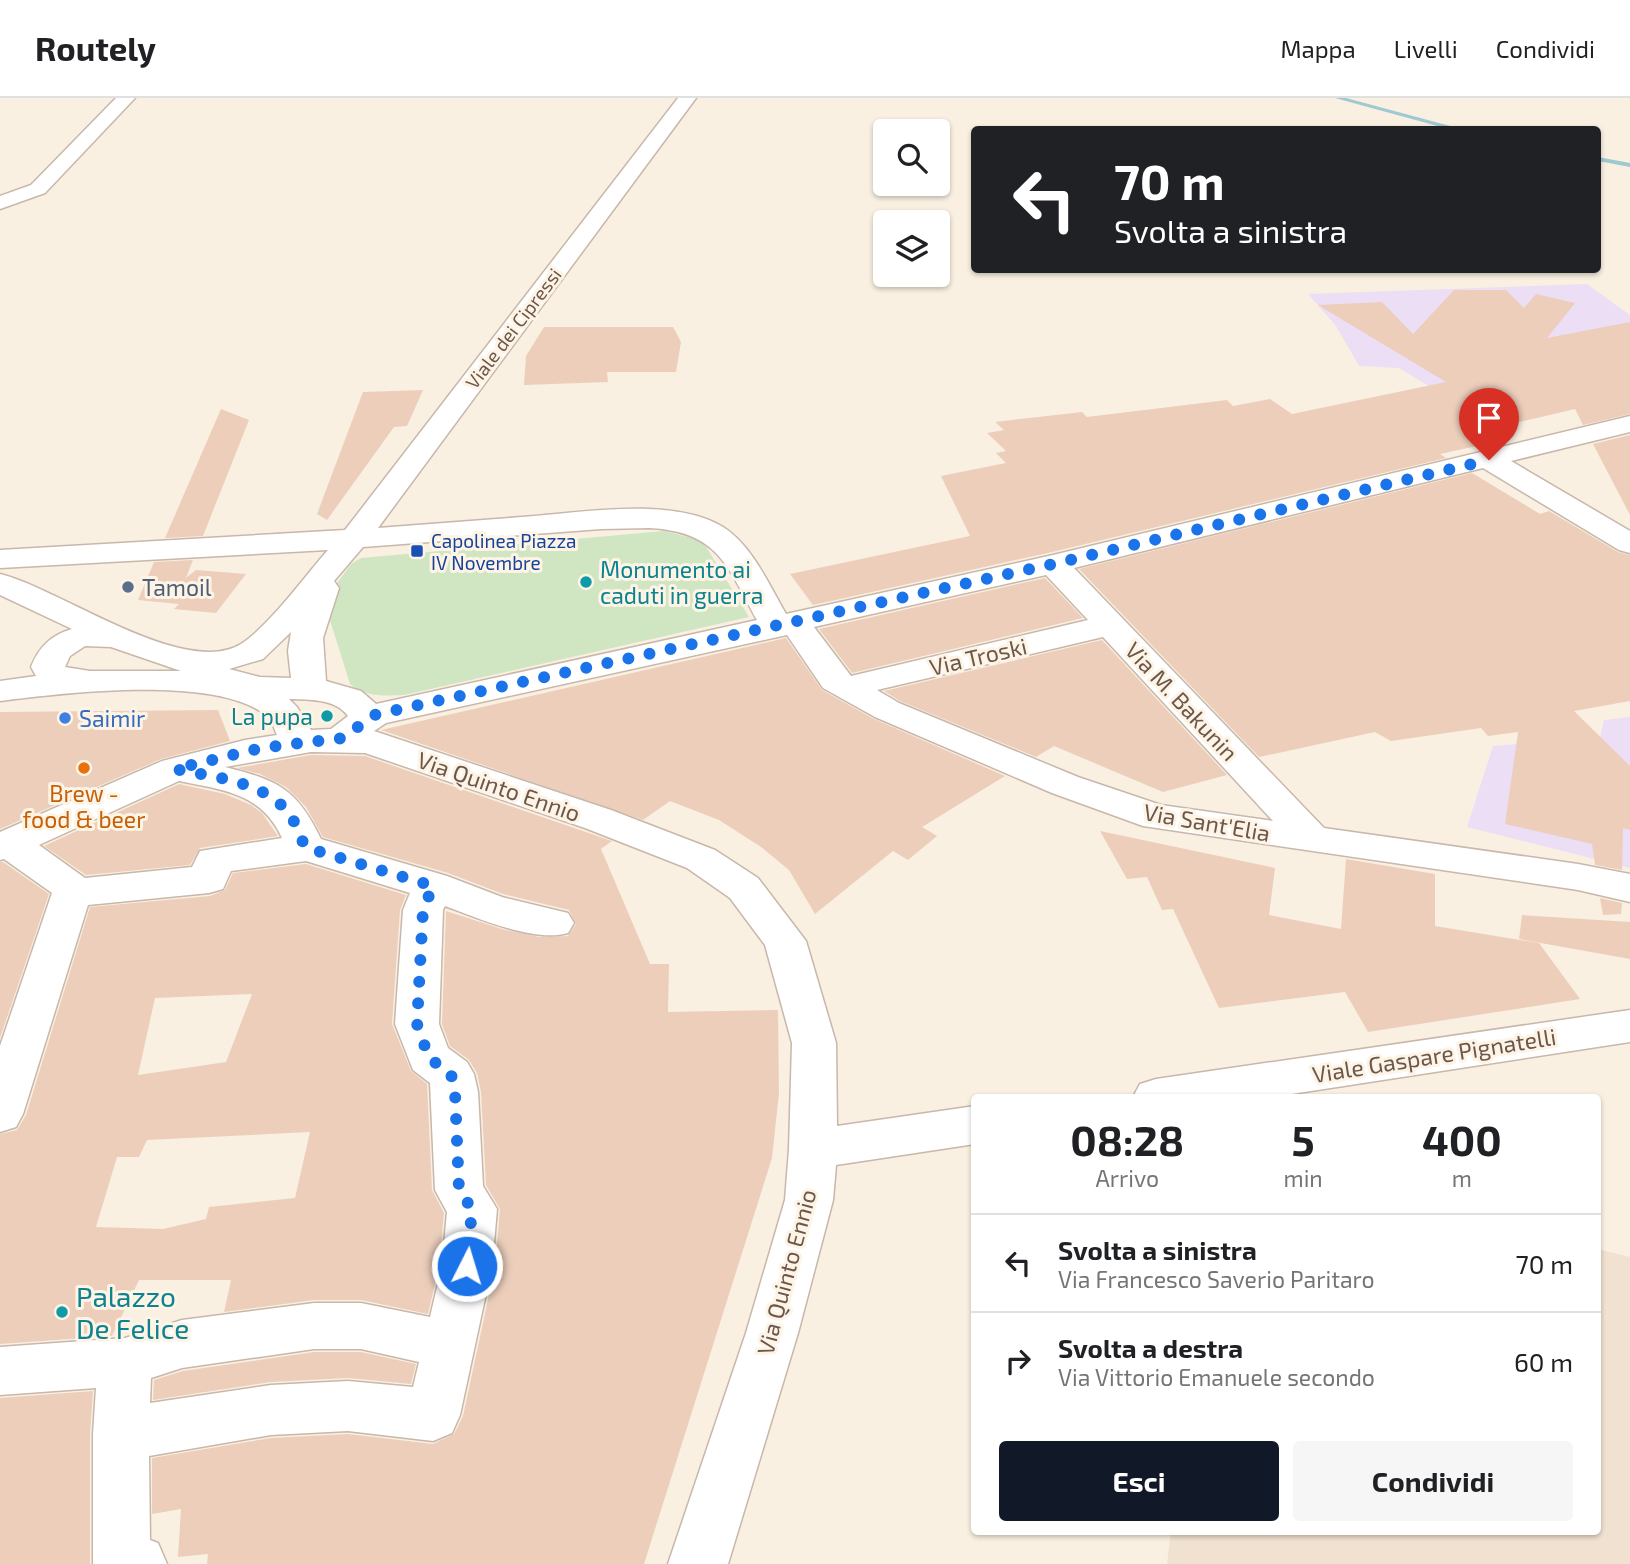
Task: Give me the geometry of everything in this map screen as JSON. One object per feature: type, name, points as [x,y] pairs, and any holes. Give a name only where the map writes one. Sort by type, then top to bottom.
[{"type":"street","points":[[0,203],[37,189],[126,98]]},
{"type":"street","name":"Viale dei Cipressi","points":[[346,548],[687,98]]},
{"type":"street","name":"Via Quinto Ennio","points":[[366,733],[374,715],[1053,564],[1630,424]]},
{"type":"street","points":[[1489,460],[1630,544]]},
{"type":"street","name":"Via Sant'Elia","points":[[0,559],[346,548],[601,520],[677,522],[701,528],[725,544],[786,625],[835,681],[887,710],[1065,785],[1156,817],[1578,877],[1630,888]]},
{"type":"street","points":[[176,658],[213,663],[251,652],[271,635],[346,548]]},
{"type":"street","points":[[311,691],[306,674],[304,642],[316,602],[346,548]]},
{"type":"street","name":"Via M. Bakunin","points":[[1053,564],[1311,838]]},
{"type":"street","points":[[14,589],[63,630],[77,637],[93,634],[115,637],[237,683],[311,691],[352,699],[363,709],[366,716],[366,733]]},
{"type":"street","name":"Via Troski","points":[[847,687],[1110,625]]},
{"type":"street","points":[[0,669],[40,656],[63,630]]},
{"type":"street","points":[[63,630],[48,667],[52,675],[66,679],[188,681],[255,696],[283,711],[291,732],[297,737],[319,741]]},
{"type":"street","points":[[0,691],[99,680]]},
{"type":"street","name":"Via Quinto Ennio","points":[[5,845],[175,769],[245,751],[366,733],[701,859],[744,888],[785,941],[814,1043],[813,1149],[805,1213],[772,1333],[698,1564]]},
{"type":"street","points":[[175,769],[265,792],[292,816],[298,835],[307,848]]},
{"type":"street","points":[[0,1114],[72,893],[69,884],[5,845]]},
{"type":"street","points":[[72,893],[209,878],[214,860],[307,848],[433,886],[493,909],[552,923]]},
{"type":"street","points":[[121,1434],[271,1410],[348,1406],[433,1415],[467,1266],[472,1209],[459,1190],[455,1092],[451,1074],[429,1058],[417,1024],[423,910],[433,886]]},
{"type":"street","name":"Viale Gaspare Pignatelli","points":[[1176,1094],[1630,1026]]},
{"type":"street","points":[[813,1149],[971,1126]]},
{"type":"street","points":[[0,1371],[125,1362],[182,1344],[314,1326],[361,1326],[450,1345]]},
{"type":"street","points":[[125,1362],[121,1434],[121,1561],[137,1564]]},
{"type":"shaded area","points":[[1587,284],[1630,315],[1630,392],[1496,427],[1399,368],[1359,366],[1336,326],[1308,294]]},
{"type":"shaded area","points":[[1630,717],[1630,868],[1467,827],[1493,746],[1600,738],[1604,720]]},
{"type":"shaded area","points":[[1601,1250],[1630,1257],[1630,1564],[1167,1564],[1171,1535],[1601,1535]]},
{"type":"green space","points":[[664,531],[696,539],[705,545],[749,617],[404,695],[368,693],[350,684],[324,601],[351,564],[361,558]]},
{"type":"building","points":[[1454,290],[1506,290],[1524,308],[1536,294],[1575,303],[1547,338],[1630,322],[1630,414],[1583,425],[1575,409],[1469,434],[1486,444],[1440,454],[1446,458],[1052,552],[813,605],[790,574],[970,536],[941,476],[1006,463],[996,453],[1006,451],[987,433],[1004,430],[995,422],[1082,412],[1087,417],[1227,400],[1233,406],[1270,399],[1292,414],[1446,382],[1318,305],[1382,302],[1413,334]]},
{"type":"building","points":[[544,327],[673,327],[681,342],[676,372],[607,372],[608,382],[524,385],[526,356]]},
{"type":"building","points":[[423,390],[407,426],[394,427],[327,520],[317,514],[363,392]]},
{"type":"building","points":[[221,409],[249,420],[203,536],[165,538]]},
{"type":"building","points":[[1630,435],[1630,515],[1593,444]]},
{"type":"building","points":[[1472,473],[1540,514],[1549,511],[1618,552],[1630,555],[1630,701],[1574,711],[1630,766],[1630,830],[1623,828],[1622,870],[1595,865],[1592,844],[1505,824],[1518,732],[1488,736],[1481,728],[1391,741],[1375,732],[1259,757],[1079,569]]},
{"type":"building","points":[[193,560],[186,578],[196,570],[246,574],[216,613],[174,609],[179,604],[138,600],[154,562]]},
{"type":"building","points":[[1045,578],[1083,618],[852,673],[819,629]]},
{"type":"building","points":[[786,638],[822,690],[874,719],[1005,776],[922,827],[937,836],[908,860],[893,851],[815,914],[789,870],[761,847],[719,820],[670,801],[643,820],[381,730]]},
{"type":"building","points":[[1102,640],[1227,775],[1163,792],[1054,746],[1036,757],[900,701],[884,691]]},
{"type":"building","points":[[218,710],[230,741],[161,759],[0,829],[0,712]]},
{"type":"building","points":[[311,755],[365,756],[612,841],[601,849],[650,964],[669,964],[668,1012],[778,1010],[779,1093],[772,1158],[644,1564],[207,1564],[208,1554],[178,1557],[181,1509],[152,1514],[152,1458],[271,1438],[348,1434],[433,1444],[454,1434],[463,1416],[495,1267],[500,1209],[486,1185],[481,1092],[477,1073],[469,1060],[450,1046],[442,1024],[446,911],[505,930],[539,937],[568,936],[576,924],[569,910],[503,894],[448,873],[323,837],[306,807],[286,787],[260,774],[237,768]]},
{"type":"building","points":[[179,784],[225,794],[251,805],[262,813],[278,836],[200,848],[190,865],[86,875],[44,846]]},
{"type":"building","points":[[1100,831],[1275,868],[1269,915],[1341,929],[1346,859],[1435,874],[1435,926],[1539,943],[1580,999],[1368,1032],[1345,992],[1219,1008],[1173,909],[1162,910],[1147,877],[1127,879]]},
{"type":"building","points":[[0,862],[49,894],[0,1038]]},
{"type":"building","points":[[306,864],[406,895],[400,910],[392,1024],[411,1071],[427,1084],[432,1190],[444,1213],[439,1266],[428,1314],[361,1300],[314,1300],[224,1312],[231,1280],[139,1280],[112,1336],[0,1344],[0,1134],[17,1130],[26,1115],[90,907],[210,896],[225,890],[233,873]],"holes":[[[252,994],[226,1062],[138,1075],[155,998]],[[310,1132],[295,1198],[209,1207],[206,1219],[163,1229],[96,1227],[117,1157],[139,1157],[147,1140]]]},
{"type":"building","points":[[1600,898],[1622,903],[1621,914],[1603,915]]},
{"type":"building","points":[[1522,915],[1630,922],[1630,959],[1519,939]]},
{"type":"building","points":[[314,1352],[361,1352],[416,1364],[411,1384],[348,1378],[271,1382],[153,1400],[154,1380],[183,1371]]},
{"type":"building","points":[[93,1391],[90,1434],[90,1564],[0,1564],[0,1398]]},
{"type":"waterway","points":[[1338,98],[1446,126]]},
{"type":"waterway","points":[[1601,160],[1630,165]]},
{"type":"place","name":"Capolinea Piazza IV Novembre","points":[[417,551]]},
{"type":"place","name":"Monumento ai caduti in guerra","points":[[586,582]]},
{"type":"place","name":"Tamoil","points":[[128,587]]},
{"type":"place","name":"La pupa","points":[[327,716]]},
{"type":"place","name":"Saimir","points":[[65,718]]},
{"type":"place","name":"Brew - food & beer","points":[[84,768]]},
{"type":"place","name":"Palazzo De Felice","points":[[62,1312]]},
{"type":"route","points":[[467,1266],[472,1209],[459,1190],[455,1092],[451,1074],[429,1058],[417,1024],[423,910],[433,886],[307,848],[298,835],[292,816],[265,792],[175,769],[261,748],[343,738],[374,715],[778,627],[1489,460]]}]
